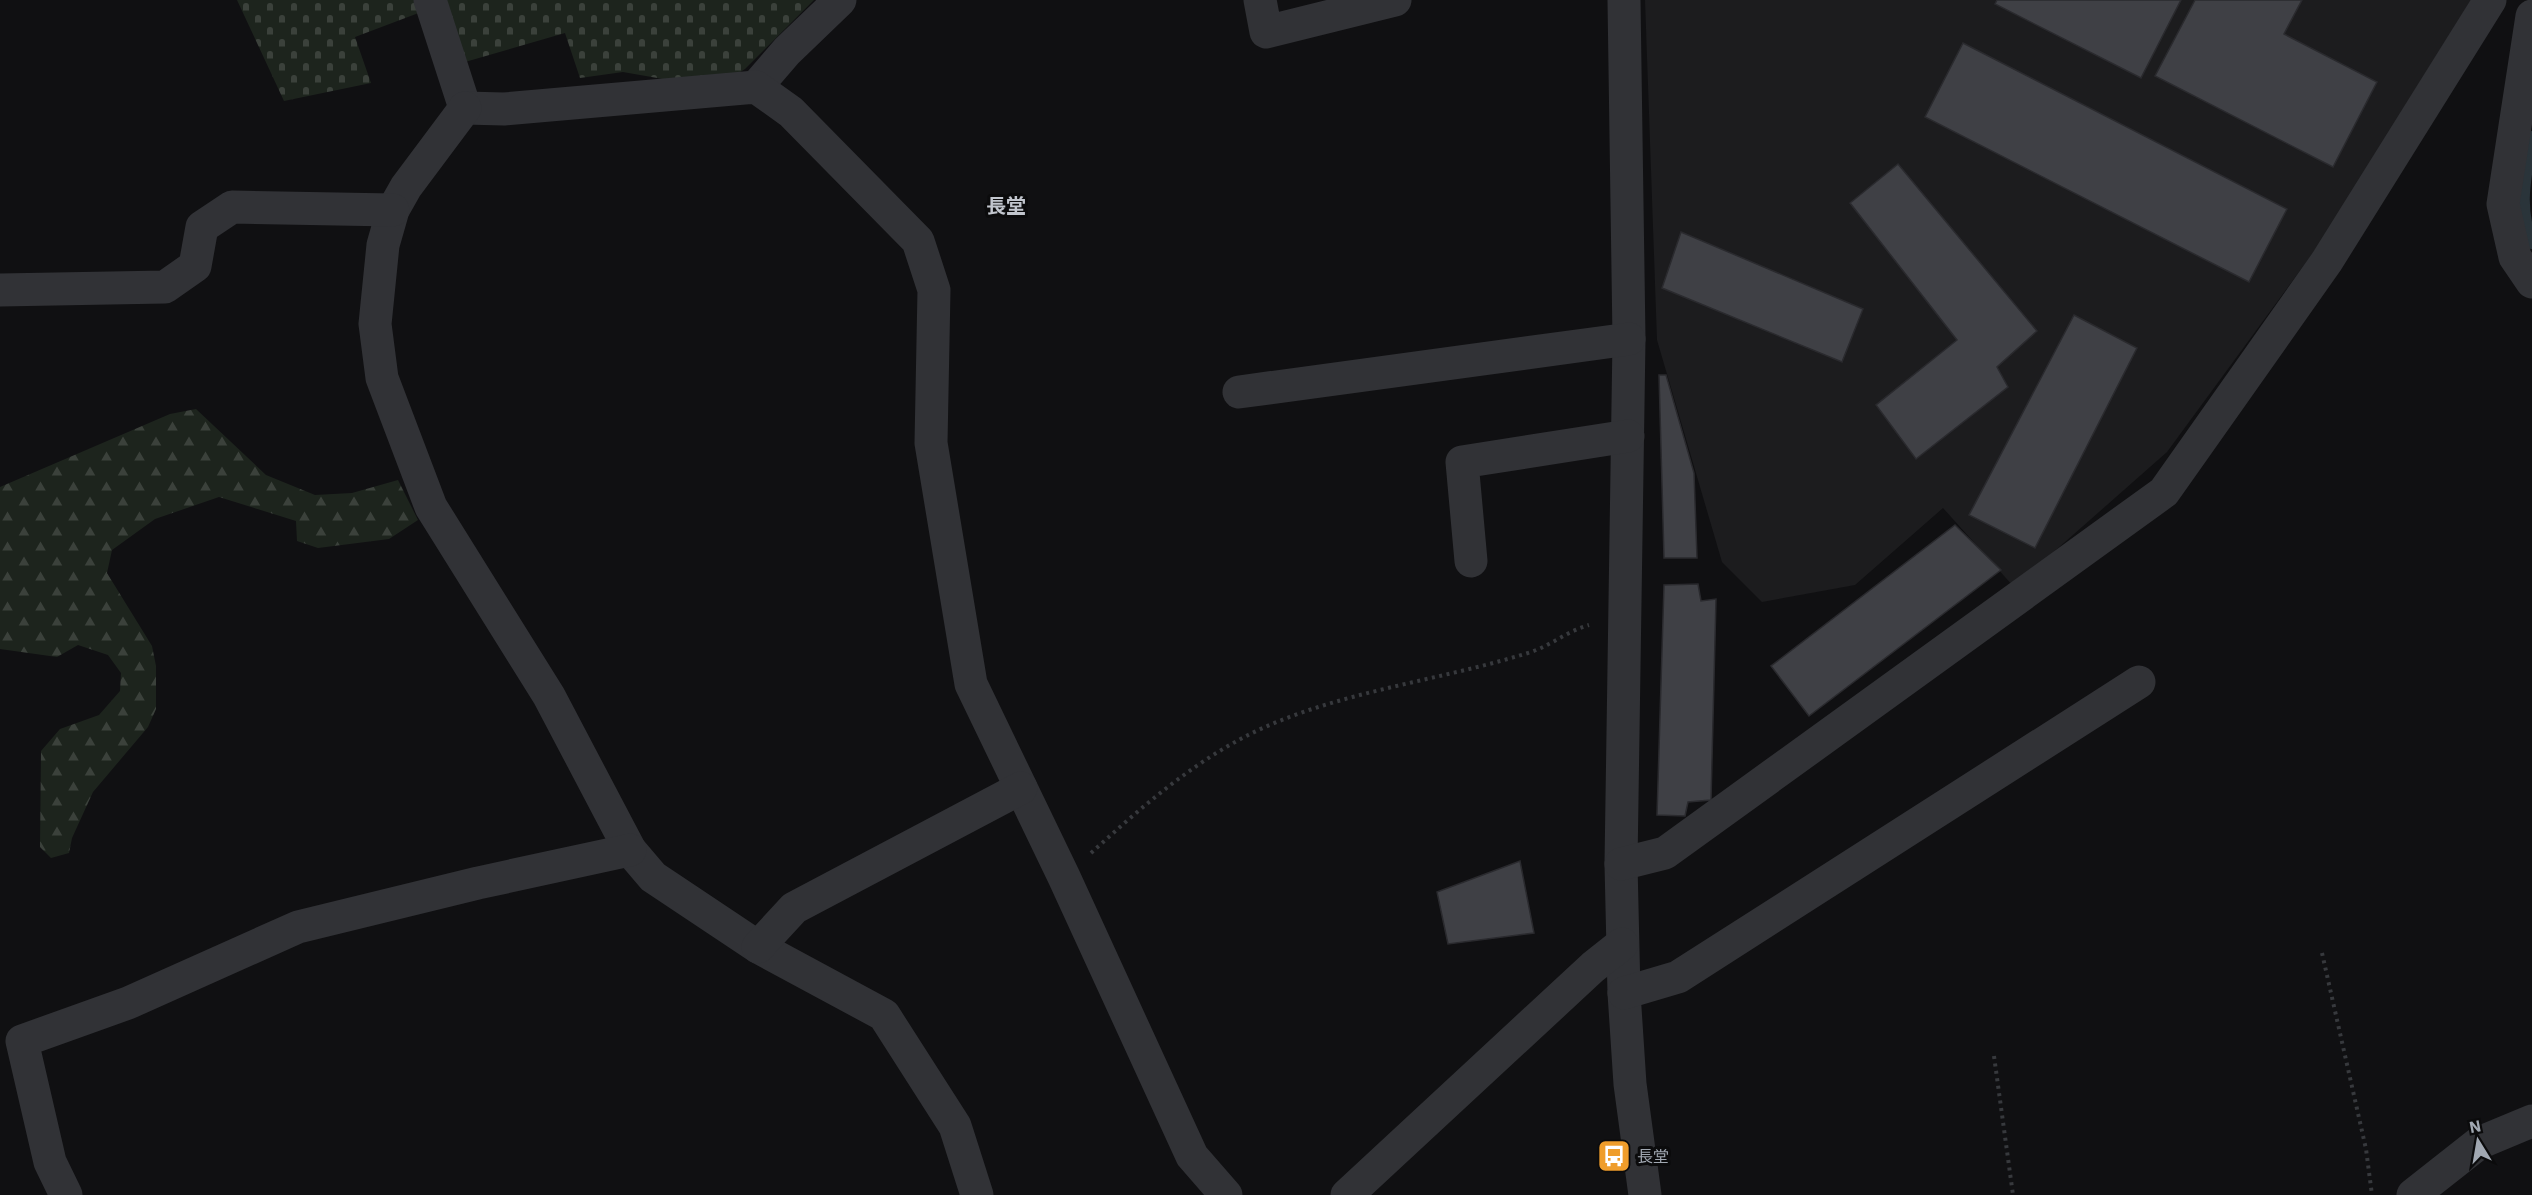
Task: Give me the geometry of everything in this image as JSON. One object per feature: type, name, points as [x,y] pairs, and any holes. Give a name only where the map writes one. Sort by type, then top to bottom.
[{"type":"street","points":[[430,0],[465,108]]},
{"type":"street","points":[[756,87],[787,51],[840,0]]},
{"type":"street","points":[[1260,0],[1266,32],[1395,0]]},
{"type":"street","points":[[1624,0],[1629,339],[1621,864],[1622,944],[1630,1084],[1645,1195]]},
{"type":"street","points":[[1621,864],[1665,853],[2163,492],[2327,261],[2490,0]]},
{"type":"street","points":[[2532,16],[2503,204],[2515,257],[2532,282]]},
{"type":"street","points":[[465,108],[504,109],[756,87],[791,112],[918,241],[934,290],[931,443],[971,684],[1064,877],[1192,1156],[1226,1195]]},
{"type":"street","points":[[465,108],[406,188],[393,210],[383,245],[375,324],[382,378],[431,507],[549,696],[630,850],[653,877],[758,947],[884,1015],[955,1126],[977,1195]]},
{"type":"street","points":[[0,290],[165,287],[195,266],[202,227],[231,207],[393,210]]},
{"type":"street","points":[[1239,392],[1629,339]]},
{"type":"street","points":[[1471,561],[1462,462],[1628,436]]},
{"type":"street","points":[[1624,993],[1678,977],[2139,682]]},
{"type":"street","points":[[758,947],[794,908],[1021,788]]},
{"type":"street","points":[[66,1195],[50,1162],[22,1041],[128,1002],[298,927],[478,883],[630,850]]},
{"type":"street","points":[[1347,1195],[1593,967],[1622,944]]},
{"type":"street","points":[[2413,1195],[2479,1143],[2532,1121]]},
{"type":"path","points":[[1064,877],[1151,799],[1222,749],[1271,724],[1319,706],[1533,651],[1578,628],[1626,615]]},
{"type":"path","points":[[2322,953],[2366,1149],[2372,1195]]},
{"type":"path","points":[[1994,1056],[2013,1195]]},
{"type":"shaded area","points":[[1645,0],[2471,0],[2321,242],[2167,452],[2014,587],[1943,508],[1855,585],[1762,602],[1722,562],[1657,340]]},
{"type":"green space","points":[[237,0],[814,0],[745,69],[726,81],[703,86],[623,72],[580,78],[565,33],[465,62],[445,3],[355,37],[371,83],[284,101]]},
{"type":"green space","points":[[196,409],[266,475],[315,495],[352,493],[398,480],[418,520],[389,539],[318,548],[297,541],[296,521],[219,497],[155,519],[112,550],[107,573],[152,646],[156,666],[156,709],[148,727],[93,792],[72,838],[69,853],[51,858],[40,847],[41,751],[60,729],[99,715],[120,691],[121,673],[108,655],[78,645],[57,657],[0,649],[0,487],[170,414]]},
{"type":"building","points":[[1997,0],[2181,0],[2141,78],[1995,4]]},
{"type":"building","points":[[2195,0],[2302,0],[2284,34],[2377,82],[2333,167],[2155,76]]},
{"type":"building","points":[[1963,43],[2287,209],[2249,282],[1925,117]]},
{"type":"building","points":[[1898,164],[2037,331],[1997,367],[2008,387],[1916,459],[1876,405],[1957,340],[1850,203]]},
{"type":"building","points":[[1681,232],[1863,309],[1842,362],[1662,288]]},
{"type":"building","points":[[2074,315],[2137,348],[2035,548],[1969,515]]},
{"type":"building","points":[[1659,375],[1666,375],[1694,473],[1697,558],[1664,558]]},
{"type":"building","points":[[1955,525],[2001,570],[1809,716],[1771,666]]},
{"type":"building","points":[[1698,584],[1701,601],[1716,599],[1711,800],[1688,802],[1685,816],[1657,815],[1664,585]]},
{"type":"building","points":[[1520,861],[1534,933],[1448,944],[1437,892]]},
{"type":"waterway","points":[[2532,137],[2524,190],[2525,216],[2532,243]]},
{"type":"place","name":"長堂","points":[[1614,1156]]},
{"type":"district","name":"長堂","points":[[1006,206]]}]
